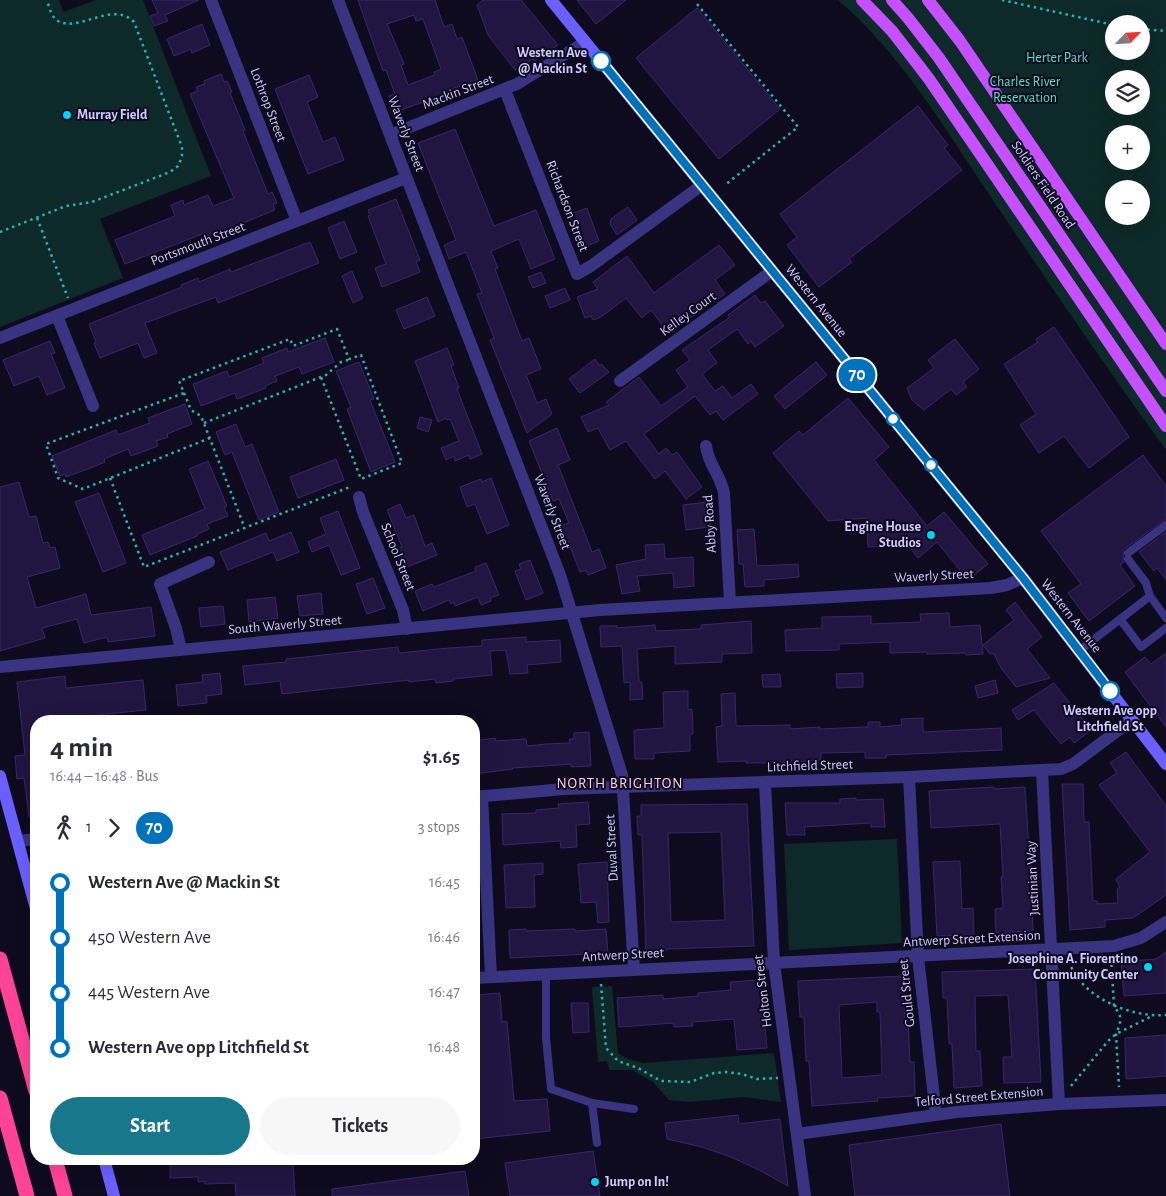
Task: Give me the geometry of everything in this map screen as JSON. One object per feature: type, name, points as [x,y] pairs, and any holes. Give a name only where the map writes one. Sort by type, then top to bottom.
[{"type":"highway","points":[[0,959],[30,1070]]},
{"type":"highway","points":[[0,1098],[27,1196]]},
{"type":"highway","points":[[57,1165],[65,1196]]},
{"type":"main road","name":"Western Avenue","points":[[552,0],[1023,578],[1166,764]]},
{"type":"main road","points":[[862,0],[892,31],[929,79],[1166,426]]},
{"type":"main road","name":"Soldiers Field Road","points":[[892,0],[939,58],[1166,391]]},
{"type":"main road","name":"Soldiers Field Road","points":[[928,0],[960,42],[1166,344]]},
{"type":"main road","points":[[0,776],[30,887]]},
{"type":"main road","points":[[106,1165],[114,1196]]},
{"type":"street","name":"Lothrop Street","points":[[211,0],[297,221]]},
{"type":"street","name":"Waverly Street","points":[[338,0],[560,575],[572,613],[991,588],[1007,585],[1023,578]]},
{"type":"street","name":"Mackin Street","points":[[390,135],[505,90],[531,77],[586,42]]},
{"type":"street","name":"Richardson Street","points":[[505,90],[577,274],[702,185]]},
{"type":"street","name":"Portsmouth Street","points":[[0,338],[406,178]]},
{"type":"street","name":"Kelley Court","points":[[620,381],[772,271]]},
{"type":"street","points":[[57,316],[93,406]]},
{"type":"street","name":"Abby Road","points":[[706,446],[710,461],[722,483],[724,493],[730,603]]},
{"type":"street","name":"School Street","points":[[355,492],[403,610],[407,629]]},
{"type":"street","points":[[181,650],[176,628],[160,584],[209,562]]},
{"type":"street","name":"South Waverly Street","points":[[0,667],[572,613]]},
{"type":"street","name":"Duval Street","points":[[572,613],[624,786],[634,970]]},
{"type":"street","name":"Litchfield Street","points":[[480,797],[564,789],[624,786],[909,778],[1061,770],[1069,767],[1132,720]]},
{"type":"street","name":"Justinian Way","points":[[1042,771],[1059,1104]]},
{"type":"street","name":"Gould Street","points":[[909,778],[918,956],[936,1115]]},
{"type":"street","name":"Holton Street","points":[[765,782],[774,963],[805,1196]]},
{"type":"street","points":[[480,825],[491,977]]},
{"type":"street","points":[[18,841],[30,840]]},
{"type":"street","name":"Antwerp Street Extension","points":[[774,963],[1114,946],[1141,938],[1166,922]]},
{"type":"street","name":"Antwerp Street","points":[[480,978],[774,963]]},
{"type":"street","name":"Telford Street Extension","points":[[797,1134],[936,1115],[1059,1104],[1166,1100]]},
{"type":"lane","points":[[1166,525],[1128,556],[1146,583],[1150,596],[1166,618]]},
{"type":"lane","points":[[1080,651],[1150,596]]},
{"type":"lane","points":[[1120,619],[1141,647],[1166,628]]},
{"type":"lane","points":[[546,974],[546,1038],[550,1089],[592,1103],[634,1109]]},
{"type":"lane","points":[[592,1103],[597,1143]]},
{"type":"path","points":[[46,0],[58,21],[64,22],[80,18]]},
{"type":"path","points":[[1002,0],[1105,23]]},
{"type":"path","points":[[697,4],[798,128],[725,185]]},
{"type":"path","points":[[0,232],[62,207],[92,202],[140,184],[170,172],[180,161],[182,152],[180,141],[134,22],[128,13]]},
{"type":"path","points":[[1150,30],[1166,32]]},
{"type":"path","points":[[37,218],[69,302]]},
{"type":"path","points":[[244,527],[201,416],[191,410],[179,381],[290,339],[293,346],[337,329],[349,359]]},
{"type":"path","points":[[204,423],[328,374],[341,362],[361,355],[402,463],[361,479],[321,377]]},
{"type":"path","points":[[184,394],[46,444],[58,478],[83,489],[210,438]]},
{"type":"path","points":[[110,478],[144,567],[244,527],[247,528],[355,492]]},
{"type":"path","points":[[1111,956],[1114,1005],[1120,1016],[1120,1024],[1116,1034],[1119,1087]]},
{"type":"path","points":[[1068,960],[1072,971],[1079,980],[1091,991],[1114,1005],[1152,1016],[1166,1015]]},
{"type":"path","points":[[600,971],[606,1048],[618,1061],[638,1068],[661,1081],[690,1082],[714,1073],[726,1072],[742,1074],[757,1079],[789,1077]]},
{"type":"path","points":[[1070,1087],[1116,1034],[1152,1016]]},
{"type":"green space","points":[[0,0],[59,0],[63,12],[96,0],[143,0],[211,176],[100,219],[123,278],[0,327]]},
{"type":"green space","name":"Charles River Reservation","points":[[838,0],[1166,0],[1166,450],[1076,323],[938,117],[882,44]]},
{"type":"green space","points":[[897,839],[902,943],[789,950],[784,844]]},
{"type":"green space","points":[[612,986],[618,1053],[628,1059],[643,1063],[774,1053],[781,1102],[743,1097],[690,1102],[669,1100],[653,1082],[632,1070],[609,1070],[607,1061],[598,1062],[592,987]]},
{"type":"building","points":[[152,0],[199,0],[165,15],[168,21],[154,26],[150,16],[158,13]]},
{"type":"building","points":[[358,0],[435,0],[444,27],[452,24],[457,39],[462,37],[478,80],[454,88],[456,94],[427,104],[426,101],[395,112],[389,96],[395,94],[386,70],[383,71]],"holes":[[[414,15],[416,21],[423,19],[441,69],[434,72],[435,75],[408,85],[401,65],[404,64],[387,24]]]},
{"type":"building","points":[[483,0],[521,0],[558,45],[534,61],[533,59],[515,70],[488,35],[477,5]]},
{"type":"building","points":[[577,0],[626,0],[596,24]]},
{"type":"building","points":[[697,8],[780,109],[719,159],[636,58]]},
{"type":"building","points":[[202,24],[210,45],[192,53],[191,49],[174,56],[167,39]]},
{"type":"building","points":[[221,74],[224,82],[227,81],[232,92],[230,93],[245,130],[243,131],[268,194],[272,192],[277,203],[273,204],[275,210],[204,239],[202,234],[125,264],[115,240],[175,216],[171,205],[183,200],[184,205],[208,195],[213,206],[234,198],[190,94],[198,91],[196,87],[205,84],[204,81]]},
{"type":"building","points":[[309,75],[318,97],[307,102],[323,142],[335,137],[344,160],[308,174],[275,89]]},
{"type":"building","points":[[918,106],[948,145],[944,148],[962,170],[849,259],[852,262],[819,287],[787,245],[797,237],[780,214]]},
{"type":"building","points":[[455,129],[494,226],[536,210],[555,259],[531,269],[519,239],[491,251],[498,268],[495,269],[522,341],[529,338],[541,369],[526,375],[537,403],[546,399],[552,414],[527,433],[490,340],[494,338],[477,294],[482,293],[466,252],[449,259],[444,245],[456,240],[418,143]]},
{"type":"building","points":[[396,199],[420,260],[416,262],[420,272],[382,287],[375,268],[386,264],[368,216],[370,215],[368,210]]},
{"type":"building","points":[[628,207],[637,220],[617,235],[610,224],[611,219]]},
{"type":"building","points":[[587,208],[599,241],[581,248],[568,215]]},
{"type":"building","points":[[344,221],[357,252],[340,259],[328,228]]},
{"type":"building","points":[[310,242],[319,263],[218,303],[216,297],[145,323],[157,353],[144,358],[138,343],[100,358],[89,324],[182,287],[181,285],[198,278],[199,282],[230,269],[231,272]]},
{"type":"building","points":[[719,245],[735,265],[715,280],[725,294],[668,333],[651,310],[642,318],[626,298],[601,317],[593,320],[591,316],[585,318],[577,297],[598,289],[593,282],[627,256],[654,293]]},
{"type":"building","points":[[352,271],[363,298],[353,303],[342,276]]},
{"type":"building","points":[[541,272],[546,283],[533,288],[528,277]]},
{"type":"building","points":[[565,288],[570,300],[550,308],[545,296]]},
{"type":"building","points":[[755,295],[761,303],[765,301],[784,326],[755,347],[751,341],[748,344],[737,329],[708,350],[717,363],[702,374],[715,391],[723,386],[732,398],[751,384],[758,394],[723,420],[716,411],[710,415],[695,396],[644,434],[659,454],[666,448],[672,455],[677,452],[702,487],[686,499],[665,471],[655,479],[626,441],[610,450],[598,428],[588,432],[581,417],[609,405],[606,402],[639,377],[661,406],[688,387],[676,370],[690,360],[682,350],[730,317],[728,315]]},
{"type":"building","points":[[427,297],[435,316],[404,329],[396,310]]},
{"type":"building","points":[[1054,327],[1129,437],[1089,468],[1064,436],[1039,453],[1020,425],[1036,414],[1004,364],[1038,342],[1036,339]]},
{"type":"building","points":[[325,338],[334,362],[302,374],[299,367],[275,376],[277,381],[265,386],[266,388],[237,399],[235,393],[201,406],[193,384],[227,371],[229,377],[264,363],[262,358],[287,348],[288,352]]},
{"type":"building","points":[[955,339],[979,369],[963,382],[967,387],[956,395],[951,389],[924,410],[912,400],[907,388],[934,368],[928,360]]},
{"type":"building","points":[[50,341],[55,353],[51,354],[65,388],[47,395],[39,376],[14,386],[3,360]]},
{"type":"building","points":[[447,348],[454,365],[451,366],[459,388],[457,389],[482,454],[470,459],[469,455],[455,461],[454,456],[446,460],[441,448],[459,441],[450,419],[447,420],[446,418],[438,422],[415,361]]},
{"type":"building","points":[[595,359],[599,365],[601,364],[609,372],[580,393],[569,379]]},
{"type":"building","points":[[359,362],[374,399],[370,400],[395,462],[371,472],[347,409],[351,407],[336,371]]},
{"type":"building","points":[[816,362],[827,375],[785,409],[774,396]]},
{"type":"building","points":[[848,398],[889,447],[874,460],[927,526],[944,512],[988,564],[968,580],[937,542],[918,558],[908,545],[868,547],[867,518],[828,521],[773,453],[799,431],[803,435]]},
{"type":"building","points":[[185,404],[192,424],[167,434],[168,437],[156,441],[158,446],[131,456],[128,449],[104,459],[105,462],[93,467],[66,477],[65,474],[60,476],[52,456],[116,430],[118,435],[150,423],[148,418]]},
{"type":"building","points":[[420,417],[432,420],[428,432],[417,428]]},
{"type":"building","points":[[236,424],[245,447],[252,444],[279,512],[259,520],[232,452],[225,455],[216,432]]},
{"type":"building","points":[[557,428],[570,460],[558,465],[592,552],[599,549],[606,568],[588,575],[586,570],[580,572],[568,541],[566,542],[560,526],[569,523],[559,499],[553,501],[529,441]]},
{"type":"building","points":[[1143,455],[1166,486],[1166,519],[1123,550],[1124,562],[1120,565],[1135,586],[1089,621],[1068,593],[1081,584],[1041,531]]},
{"type":"building","points":[[336,459],[344,480],[298,498],[290,477]]},
{"type":"building","points":[[208,461],[227,506],[224,508],[228,516],[207,524],[209,529],[197,534],[197,536],[150,555],[142,535],[205,509],[189,469]]},
{"type":"building","points":[[491,478],[509,525],[487,534],[475,504],[467,507],[460,487],[481,479],[482,482]]},
{"type":"building","points":[[19,482],[29,517],[36,516],[43,543],[48,542],[50,548],[55,547],[60,568],[27,577],[36,608],[86,594],[91,615],[151,607],[155,636],[108,642],[107,637],[84,643],[77,619],[42,628],[45,638],[0,651],[0,487]]},
{"type":"building","points":[[99,493],[126,563],[103,572],[75,502]]},
{"type":"building","points":[[707,502],[710,527],[686,530],[683,505]]},
{"type":"building","points":[[400,504],[406,518],[414,515],[425,546],[432,543],[437,555],[402,569],[395,550],[402,547],[387,510]]},
{"type":"building","points":[[338,511],[360,568],[341,575],[329,545],[312,552],[308,542],[326,534],[320,518]]},
{"type":"building","points":[[754,529],[757,566],[798,564],[799,577],[764,580],[764,586],[745,587],[743,564],[739,564],[737,530]]},
{"type":"building","points":[[291,532],[299,552],[277,561],[273,552],[228,570],[220,552],[266,533],[269,541]]},
{"type":"building","points":[[1166,532],[1166,580],[1157,568],[1154,571],[1139,552]]},
{"type":"building","points":[[664,544],[665,559],[693,557],[694,586],[674,588],[673,573],[637,576],[640,591],[622,594],[616,565],[646,559],[645,545]]},
{"type":"building","points":[[530,560],[543,593],[526,600],[515,571],[521,569],[519,564]]},
{"type":"building","points":[[486,563],[499,595],[490,598],[491,601],[481,605],[478,597],[455,606],[454,602],[451,604],[449,600],[423,611],[415,591],[432,584],[434,587],[476,571],[475,567]]},
{"type":"building","points":[[373,578],[385,608],[367,614],[356,584]]},
{"type":"building","points":[[321,593],[323,614],[300,616],[297,596]]},
{"type":"building","points":[[275,597],[278,618],[249,622],[247,600]]},
{"type":"building","points":[[1015,602],[1042,637],[1027,649],[1050,678],[1016,687],[1001,668],[994,654],[990,654],[983,645],[1014,620],[1006,610]]},
{"type":"building","points":[[223,606],[225,624],[201,627],[199,608]]},
{"type":"building","points":[[949,613],[950,627],[980,625],[983,654],[890,653],[890,642],[839,644],[839,650],[786,651],[785,630],[822,628],[822,617],[871,616],[871,624],[921,622],[920,614]]},
{"type":"building","points":[[751,621],[752,653],[722,654],[722,662],[675,664],[675,646],[637,649],[639,682],[642,682],[643,699],[630,700],[630,682],[624,683],[622,646],[601,647],[600,626],[617,626],[617,628],[655,625],[656,631],[701,629],[701,625]]},
{"type":"building","points":[[526,637],[526,642],[560,640],[561,662],[527,665],[528,673],[510,674],[506,650],[490,651],[492,675],[453,679],[453,681],[436,683],[435,679],[409,682],[409,680],[282,694],[280,681],[245,685],[243,666],[286,662],[286,659],[398,647],[399,653],[482,646],[482,640]]},
{"type":"building","points":[[1166,653],[1166,727],[1125,672],[1145,657],[1151,664]]},
{"type":"building","points":[[220,673],[222,694],[206,696],[207,703],[178,706],[176,685],[203,682],[202,675]]},
{"type":"building","points":[[863,673],[863,687],[837,688],[836,674]]},
{"type":"building","points":[[780,674],[781,687],[763,687],[762,675]]},
{"type":"building","points":[[65,676],[66,688],[143,680],[146,710],[98,715],[30,715],[30,817],[24,778],[17,779],[15,756],[25,755],[17,682]]},
{"type":"building","points":[[995,680],[998,693],[978,698],[975,686]]},
{"type":"building","points":[[1054,683],[1091,730],[1074,743],[1070,737],[1061,744],[1034,710],[1018,720],[1012,710]]},
{"type":"building","points":[[688,691],[688,710],[692,709],[693,734],[690,734],[690,751],[654,753],[654,759],[635,759],[634,730],[664,728],[663,692]]},
{"type":"building","points":[[735,693],[736,726],[790,725],[790,729],[820,727],[820,729],[868,727],[868,722],[880,722],[880,727],[902,725],[901,719],[923,718],[923,732],[1001,728],[1002,750],[886,755],[886,758],[865,758],[865,752],[821,753],[821,760],[780,763],[718,762],[716,727],[722,726],[721,694]]},
{"type":"building","points":[[589,732],[591,766],[571,767],[571,764],[512,768],[480,773],[480,740],[495,738],[496,741],[526,739],[527,746],[570,743],[569,739],[574,739],[574,733]]},
{"type":"building","points":[[1126,752],[1166,806],[1166,895],[1133,918],[1105,920],[1105,927],[1070,930],[1062,784],[1083,784],[1084,822],[1089,822],[1093,901],[1097,901],[1097,904],[1118,903],[1117,889],[1120,887],[1116,879],[1150,852],[1099,785],[1117,773],[1110,763]]},
{"type":"building","points":[[994,787],[995,789],[1025,787],[1033,931],[996,933],[995,909],[1003,908],[1000,824],[931,828],[929,791]]},
{"type":"building","points":[[856,798],[856,800],[883,799],[885,827],[871,827],[871,823],[804,827],[805,835],[787,835],[785,803],[840,803],[840,799]]},
{"type":"building","points":[[588,802],[590,824],[576,825],[577,847],[561,848],[560,841],[503,845],[502,814],[536,813],[536,810],[559,808],[558,804]]},
{"type":"building","points":[[747,804],[754,946],[666,949],[666,951],[646,952],[642,835],[638,835],[637,816],[641,816],[641,805]],"holes":[[[721,832],[725,920],[671,922],[668,833]]]},
{"type":"building","points":[[960,861],[962,909],[973,908],[974,935],[937,936],[933,862]]},
{"type":"building","points":[[607,862],[609,922],[598,923],[596,902],[581,903],[578,864]]},
{"type":"building","points":[[543,863],[543,874],[534,875],[535,907],[506,908],[504,865]]},
{"type":"building","points":[[526,929],[526,931],[575,929],[575,931],[606,929],[608,953],[510,958],[509,930]]},
{"type":"building","points":[[1166,952],[1166,993],[1124,996],[1121,962],[1156,959]]},
{"type":"building","points":[[1035,969],[1041,1082],[1004,1083],[1003,1057],[1012,1057],[1008,995],[975,996],[976,1051],[980,1051],[982,1086],[954,1088],[952,1044],[949,1044],[947,998],[943,998],[942,972]]},
{"type":"building","points":[[903,976],[910,1062],[914,1062],[915,1096],[877,1098],[878,1101],[812,1106],[809,1061],[806,1061],[804,1017],[800,1017],[798,981]],"holes":[[[877,1002],[877,1012],[880,1012],[882,1075],[842,1078],[839,1005]]]},
{"type":"building","points":[[760,980],[767,1048],[737,1050],[734,1019],[692,1022],[693,1026],[674,1027],[674,1023],[619,1027],[617,998],[663,995],[663,999],[698,996],[698,993],[731,990],[730,982]]},
{"type":"building","points":[[500,993],[502,1022],[507,1021],[514,1101],[547,1099],[550,1131],[480,1138],[480,995]]},
{"type":"building","points":[[571,1003],[588,1003],[589,1032],[573,1033]]},
{"type":"building","points":[[1166,1035],[1166,1076],[1126,1079],[1125,1038]]},
{"type":"building","points":[[738,1115],[739,1124],[780,1119],[788,1186],[731,1157],[702,1147],[667,1139],[665,1123]]},
{"type":"building","points":[[1001,1124],[1010,1196],[855,1196],[849,1145]]},
{"type":"building","points":[[593,1151],[600,1196],[510,1196],[505,1163]]},
{"type":"building","points":[[170,1165],[293,1165],[295,1196],[236,1196],[235,1183],[205,1184],[204,1181],[198,1182],[198,1177],[170,1178]]},
{"type":"building","points":[[465,1171],[469,1196],[332,1196],[332,1189]]},
{"type":"bus line","name":"70","points":[[601,61],[1023,578],[1110,691]]},
{"type":"place","name":"Western Ave @ Mackin St","points":[[601,61]]},
{"type":"place","name":"Murray Field","points":[[67,115]]},
{"type":"place","name":"Engine House Studios","points":[[931,535]]},
{"type":"place","name":"Western Ave opp Litchfield St","points":[[1110,691]]},
{"type":"place","name":"Josephine A. Fiorentino Community Center","points":[[1148,967]]},
{"type":"place","name":"Jump on In!","points":[[595,1182]]},
{"type":"district","name":"NORTH BRIGHTON","points":[[620,783]]},
{"type":"park label","name":"Herter Park","points":[[1057,58]]}]
